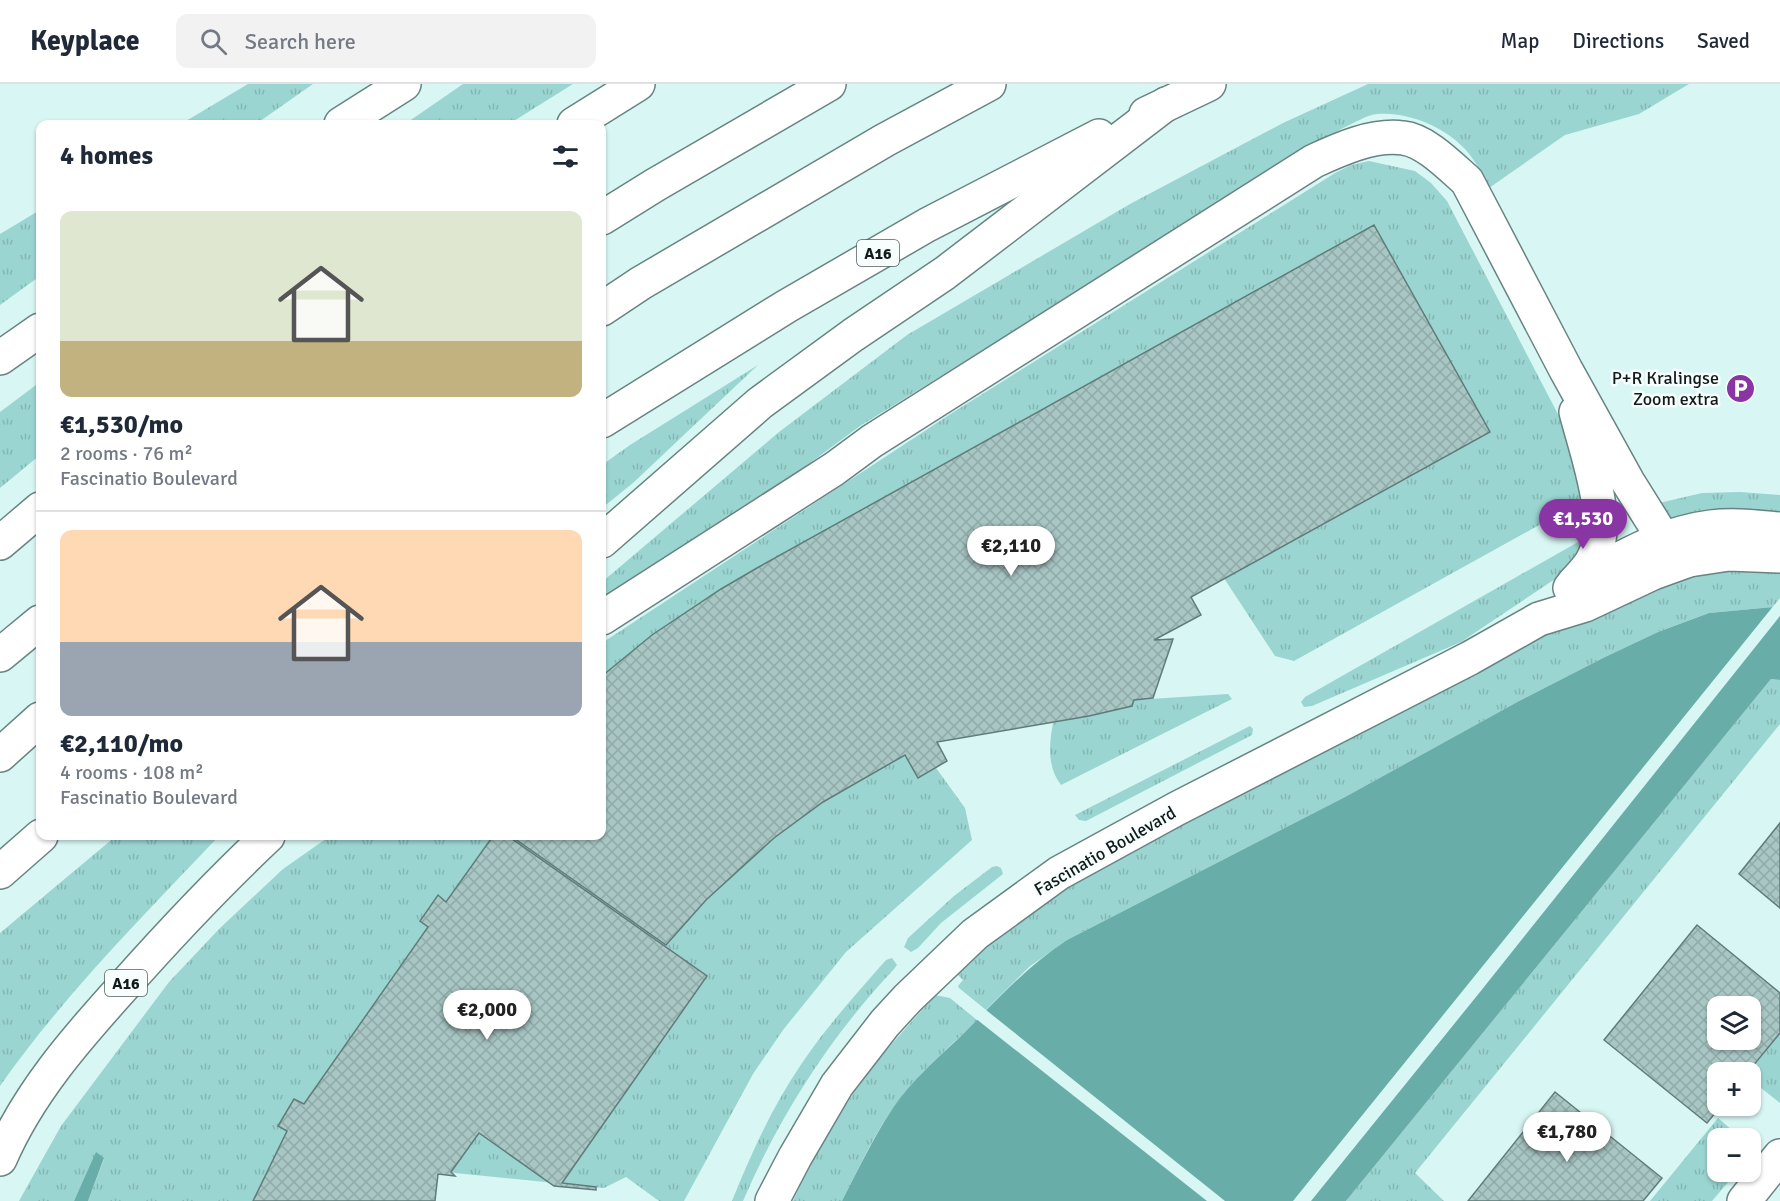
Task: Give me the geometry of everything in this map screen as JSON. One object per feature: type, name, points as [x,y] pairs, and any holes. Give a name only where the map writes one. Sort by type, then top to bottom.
[{"type":"main road","points":[[346,120],[404,84]]},
{"type":"main road","points":[[580,120],[638,84]]},
{"type":"main road","points":[[606,216],[829,84]]},
{"type":"main road","points":[[606,306],[641,283],[875,146],[989,84]]},
{"type":"main road","name":"A16","points":[[606,419],[787,306],[927,225],[1100,136],[1209,84]]},
{"type":"main road","name":"A16","points":[[606,538],[760,403],[853,335],[945,273],[1166,104]]},
{"type":"main road","points":[[606,615],[834,470],[872,441],[1304,167],[1348,146],[1379,139],[1404,138],[1441,158],[1467,181],[1566,370],[1639,500],[1658,530],[1689,560]]},
{"type":"main road","points":[[0,358],[36,333]]},
{"type":"main road","points":[[1566,370],[1601,518],[1597,551],[1593,560],[1574,583]]},
{"type":"main road","points":[[0,543],[36,512]]},
{"type":"main road","name":"Fascinatio Boulevard","points":[[1539,619],[1574,583],[1666,537],[1710,527],[1733,525],[1780,529]]},
{"type":"main road","name":"Fascinatio Boulevard","points":[[772,1201],[837,1084],[861,1051],[908,998],[975,934],[1059,873],[1120,839],[1470,658],[1539,619],[1585,605],[1653,573],[1689,560],[1730,554],[1780,556]]},
{"type":"main road","points":[[0,655],[36,625]]},
{"type":"main road","points":[[0,755],[36,723]]},
{"type":"main road","points":[[0,872],[36,840]]},
{"type":"main road","name":"A16","points":[[0,1159],[26,1109],[90,1023],[163,941],[264,840]]},
{"type":"main road","points":[[1744,1201],[1780,1156]]},
{"type":"green space","points":[[248,84],[313,84],[262,120],[188,120]]},
{"type":"green space","points":[[463,84],[573,84],[515,120],[411,120]]},
{"type":"green space","points":[[1368,84],[1689,84],[1639,114],[1565,135],[1489,188],[1465,149],[1447,134],[1425,122],[1401,115],[1377,114],[1343,128],[860,426],[749,508],[606,597],[606,579],[779,432],[907,335],[1130,204],[1283,123]]},
{"type":"green space","points":[[1369,161],[1415,171],[1431,183],[1447,201],[1561,420],[1585,497],[1559,514],[1294,661],[1275,656],[1216,566],[918,743],[965,808],[972,840],[846,952],[783,1030],[753,1074],[684,1201],[659,1201],[626,1177],[604,1188],[425,1170],[419,1201],[88,1201],[104,1159],[97,1153],[74,1201],[19,1201],[61,1126],[169,982],[220,928],[283,869],[324,840],[606,840],[606,640],[952,413],[1351,165]]},
{"type":"green space","points":[[36,212],[36,279],[0,305],[0,234]]},
{"type":"green space","points":[[758,365],[633,483],[606,505],[606,462]]},
{"type":"green space","points":[[36,385],[36,458],[0,488],[0,412]]},
{"type":"green space","points":[[1740,492],[1780,495],[1780,517],[1669,520],[1659,503],[1702,493]]},
{"type":"green space","points":[[1578,542],[1582,543],[1570,565],[1555,579],[1461,642],[1312,706],[1304,707],[1301,702],[1305,697]]},
{"type":"green space","points":[[1780,566],[1780,598],[1773,607],[1709,613],[1658,632],[1519,701],[1345,797],[1067,940],[1029,967],[986,1010],[959,988],[963,980],[954,971],[1026,914],[1110,862],[1625,592],[1677,572]]},
{"type":"green space","points":[[1771,679],[1780,680],[1780,724],[1415,1173],[1444,1201],[1346,1201]]},
{"type":"green space","points":[[1228,694],[1232,699],[1061,785],[1056,778],[1050,755],[1053,723],[1132,706],[1134,700]]},
{"type":"green space","points":[[1250,726],[1253,729],[1252,735],[1086,821],[1079,820],[1075,815]]},
{"type":"green space","points":[[111,840],[215,840],[77,988],[0,1086],[0,933]]},
{"type":"green space","points":[[992,867],[1001,868],[1003,874],[941,923],[918,948],[911,952],[904,947],[908,938],[954,896]]},
{"type":"green space","points":[[892,958],[897,965],[849,1022],[808,1078],[773,1138],[743,1201],[732,1201],[763,1130],[802,1063],[853,997],[886,960]]},
{"type":"green space","points":[[935,995],[950,998],[977,1020],[923,1072],[894,1107],[873,1141],[842,1201],[793,1201],[822,1143],[857,1088],[883,1054]]},
{"type":"green space","points":[[1780,1034],[1780,1103],[1761,1088],[1761,1062],[1757,1062]]},
{"type":"green space","points":[[1718,1118],[1730,1128],[1710,1128]]},
{"type":"green space","points":[[1707,1131],[1707,1182],[1728,1182],[1712,1201],[1650,1201]]},
{"type":"shaded area","points":[[1780,607],[1780,680],[1771,679],[1346,1201],[842,1201],[879,1131],[908,1088],[1012,984],[1067,940],[1345,797],[1519,701],[1658,632],[1709,613]]},
{"type":"shaded area","points":[[96,1152],[104,1158],[88,1201],[74,1201]]},
{"type":"pier","points":[[1775,604],[1780,604],[1780,616],[1480,992],[1311,1201],[1293,1201]]},
{"type":"pier","points":[[984,1009],[1225,1201],[1207,1201],[975,1018]]},
{"type":"building","points":[[1374,225],[1490,432],[1191,597],[1201,615],[1154,640],[1173,639],[1153,698],[1134,700],[1132,706],[1089,716],[937,742],[947,761],[918,778],[905,755],[823,802],[774,838],[706,900],[666,945],[517,840],[606,840],[606,673],[652,635],[757,568]]},
{"type":"building","points":[[1780,823],[1780,908],[1739,874]]},
{"type":"building","points":[[490,840],[514,840],[707,976],[562,1183],[596,1187],[596,1190],[554,1186],[479,1133],[451,1172],[455,1176],[438,1174],[435,1201],[253,1201],[287,1131],[278,1126],[294,1099],[304,1104],[428,927],[420,921],[438,895],[446,902]]},
{"type":"building","points":[[1697,925],[1780,993],[1780,1033],[1756,1062],[1707,1062],[1707,1116],[1713,1116],[1707,1123],[1604,1040]]},
{"type":"building","points":[[1555,1092],[1662,1178],[1643,1201],[1468,1201]]},
{"type":"place","name":"P+R Kralingse Zoom extra","points":[[1740,388]]}]
